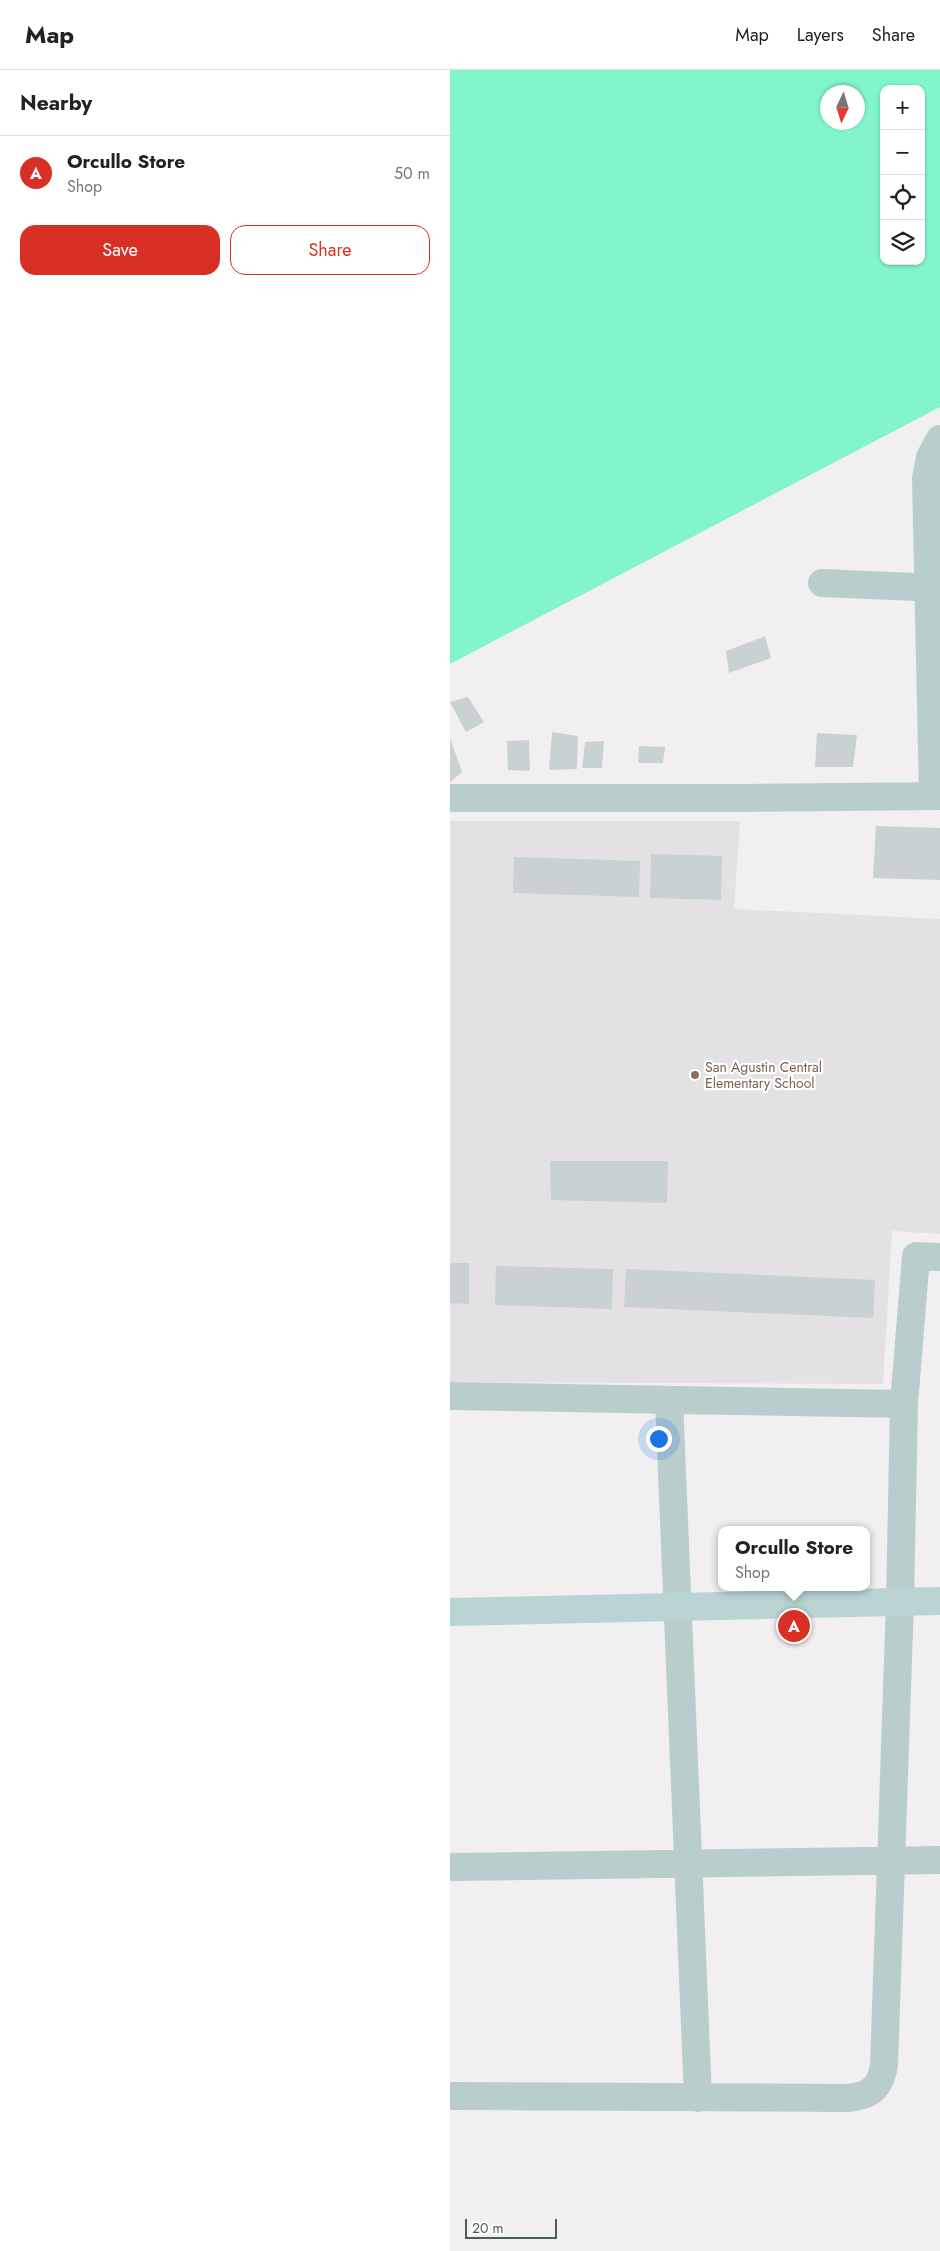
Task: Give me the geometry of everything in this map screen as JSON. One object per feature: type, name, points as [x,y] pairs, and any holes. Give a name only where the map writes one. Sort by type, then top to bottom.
[{"type":"street","points":[[450,798],[937,796],[934,588],[926,478],[930,457],[940,439]]},
{"type":"street","points":[[822,582],[934,588]]},
{"type":"street","points":[[450,2096],[847,2098],[863,2097],[874,2089],[882,2078],[884,2065],[900,1602],[904,1404],[916,1256],[940,1257]]},
{"type":"street","points":[[450,1396],[904,1404]]},
{"type":"street","points":[[670,1400],[698,2098]]},
{"type":"street","points":[[450,1612],[940,1601]]},
{"type":"street","points":[[450,1866],[940,1860]]},
{"type":"shaded area","points":[[450,70],[940,70],[940,407],[450,664]]},
{"type":"shaded area","name":"San Agustin Central Elementary School","points":[[450,821],[740,821],[734,909],[940,919],[940,1234],[892,1231],[883,1384],[450,1382]]},
{"type":"building","points":[[765,636],[771,658],[729,673],[726,651]]},
{"type":"building","points":[[468,697],[484,722],[466,732],[450,702]]},
{"type":"building","points":[[552,732],[578,736],[577,769],[549,770]]},
{"type":"building","points":[[817,733],[857,735],[853,767],[815,767]]},
{"type":"building","points":[[450,738],[462,772],[450,782]]},
{"type":"building","points":[[529,740],[530,771],[508,770],[507,741]]},
{"type":"building","points":[[604,741],[602,768],[582,768],[585,742]]},
{"type":"building","points":[[639,746],[665,747],[663,763],[638,763]]},
{"type":"building","points":[[876,826],[940,828],[940,880],[873,878]]},
{"type":"building","points":[[651,854],[722,856],[721,900],[650,898]]},
{"type":"building","points":[[514,857],[640,861],[639,897],[513,893]]},
{"type":"building","points":[[550,1161],[668,1161],[667,1203],[551,1200]]},
{"type":"building","points":[[450,1263],[469,1263],[469,1304],[450,1303]]},
{"type":"building","points":[[496,1266],[613,1269],[612,1309],[495,1305]]},
{"type":"building","points":[[626,1269],[875,1280],[873,1318],[624,1307]]},
{"type":"place","name":"San Agustin Central Elementary School","points":[[695,1075]]},
{"type":"place","name":"Orcullo Store","points":[[794,1626]]}]
